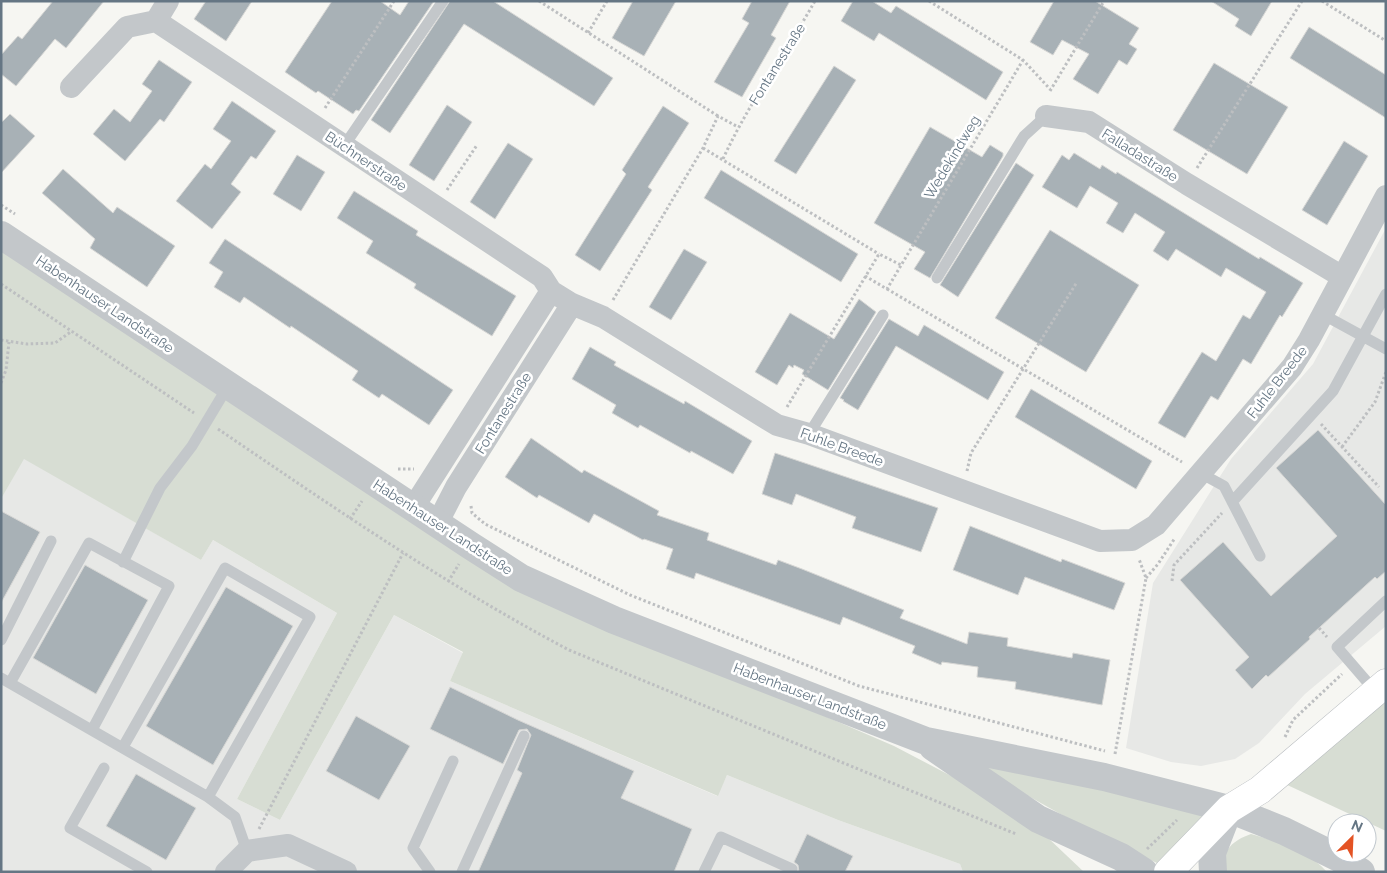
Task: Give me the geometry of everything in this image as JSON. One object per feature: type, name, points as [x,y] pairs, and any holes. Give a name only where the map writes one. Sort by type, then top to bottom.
[{"type":"main road","points":[[1168,872],[1229,808],[1260,790],[1380,687]]},
{"type":"street","points":[[71,87],[127,27],[156,21],[168,1]]},
{"type":"street","name":"Büchnerstraße","points":[[156,21],[542,277],[551,291],[572,304]]},
{"type":"street","name":"Falladastraße","points":[[1046,116],[1088,122],[1341,276]]},
{"type":"street","name":"Fuhle Breede","points":[[572,304],[604,317],[776,424],[809,434],[1100,541],[1132,540],[1156,525],[1202,474],[1292,367],[1386,196]]},
{"type":"street","name":"Habenhauser Landstraße","points":[[9,226],[228,386],[522,578],[614,620],[926,742],[1104,777],[1229,808],[1346,867]]},
{"type":"street","name":"Fontanestraße","points":[[413,508],[551,291]]},
{"type":"street","name":"Fontanestraße","points":[[437,524],[456,487],[572,304]]},
{"type":"street","name":"Habenhauser Landstraße","points":[[926,742],[1038,819],[1121,857],[1137,868]]},
{"type":"street","points":[[1213,872],[1212,853],[1229,808]]},
{"type":"street","points":[[226,872],[247,852],[288,845],[346,872]]},
{"type":"lane","points":[[344,146],[443,1]]},
{"type":"lane","points":[[937,278],[1024,136],[1046,116]]},
{"type":"lane","points":[[1232,502],[1333,391],[1386,294]]},
{"type":"lane","points":[[1322,314],[1386,349]]},
{"type":"lane","points":[[809,434],[883,315]]},
{"type":"lane","points":[[123,562],[160,488],[192,446],[228,386]]},
{"type":"lane","points":[[1202,474],[1224,486],[1260,556]]},
{"type":"lane","points":[[1,640],[51,541]]},
{"type":"lane","points":[[92,730],[169,586],[89,543],[6,680],[92,730],[123,747],[208,797],[235,817],[247,852]]},
{"type":"lane","points":[[123,747],[225,568],[310,617],[208,797]]},
{"type":"lane","points":[[1380,687],[1352,665],[1337,647],[1386,601]]},
{"type":"lane","points":[[462,872],[524,736]]},
{"type":"lane","points":[[430,872],[413,848],[453,761]]},
{"type":"lane","points":[[104,768],[70,828],[147,872]]},
{"type":"lane","points":[[704,872],[721,837],[792,869]]},
{"type":"path","points":[[313,125],[394,1]]},
{"type":"path","points":[[539,1],[738,127]]},
{"type":"path","points":[[588,33],[607,1]]},
{"type":"path","name":"Fontanestraße","points":[[723,159],[738,127],[785,54],[815,1]]},
{"type":"path","points":[[929,1],[1023,60],[1050,90]]},
{"type":"path","points":[[1046,116],[1050,90],[1104,1]]},
{"type":"path","points":[[1187,184],[1302,1]]},
{"type":"path","points":[[1322,1],[1386,41]]},
{"type":"path","name":"Wedekindweg","points":[[887,289],[1023,60]]},
{"type":"path","points":[[604,317],[702,148],[718,116]]},
{"type":"path","points":[[436,207],[477,145]]},
{"type":"path","points":[[702,148],[901,266]]},
{"type":"path","points":[[1,205],[9,226]]},
{"type":"path","points":[[776,424],[879,254]]},
{"type":"path","points":[[865,276],[1202,474]]},
{"type":"path","points":[[962,491],[971,453],[1077,282]]},
{"type":"path","points":[[1,340],[9,342],[55,343],[72,331]]},
{"type":"path","points":[[1,383],[6,370],[9,342]]},
{"type":"path","points":[[1342,447],[1375,402],[1386,372]]},
{"type":"path","points":[[1312,414],[1379,487]]},
{"type":"path","points":[[396,468],[404,470],[423,467],[434,474]]},
{"type":"path","points":[[456,487],[468,495],[472,513],[485,524],[630,595],[859,686],[1124,757]]},
{"type":"path","points":[[1172,581],[1174,565],[1232,502]]},
{"type":"path","points":[[1115,754],[1146,578],[1132,540]]},
{"type":"path","points":[[247,852],[403,554]]},
{"type":"path","points":[[1282,744],[1293,720],[1352,665]]},
{"type":"path","points":[[1137,868],[1197,801]]},
{"type":"shaded area","points":[[1386,228],[1386,626],[1305,694],[1259,743],[1235,759],[1201,766],[1171,762],[1126,748],[1153,583],[1231,459],[1313,364]]},
{"type":"shaded area","points":[[1,249],[382,502],[799,705],[894,746],[957,779],[1046,836],[1084,872],[963,872],[960,864],[838,820],[727,775],[718,796],[450,681],[463,652],[394,615],[280,820],[237,799],[337,613],[213,540],[201,560],[24,459],[1,499]]},
{"type":"shaded area","points":[[24,458],[201,560],[213,540],[337,613],[237,799],[280,820],[394,615],[463,653],[450,681],[717,796],[727,775],[838,820],[960,864],[963,872],[1,872],[1,499]]},
{"type":"shaded area","points":[[1386,698],[1386,831],[1377,827],[1377,813],[1347,813],[1283,783]]},
{"type":"shaded area","points":[[977,760],[1211,814],[1157,863],[1101,837],[975,766]]},
{"type":"shaded area","points":[[1251,834],[1302,853],[1327,872],[1222,872],[1222,865],[1229,847]]},
{"type":"building","points":[[53,1],[104,1],[66,48],[55,39],[16,86],[1,74],[1,55],[18,36],[22,39]]},
{"type":"building","points":[[206,1],[252,1],[226,41],[194,19]]},
{"type":"building","points":[[332,1],[380,1],[400,15],[409,1],[434,1],[359,111],[356,110],[353,114],[318,91],[316,93],[285,72]]},
{"type":"building","points":[[450,1],[493,1],[613,78],[594,106],[464,24],[390,133],[371,120]]},
{"type":"building","points":[[633,1],[676,1],[644,56],[612,38]]},
{"type":"building","points":[[752,1],[790,1],[771,35],[776,38],[742,97],[714,82],[749,23],[742,19]]},
{"type":"building","points":[[853,1],[872,1],[891,13],[896,6],[1003,72],[986,100],[879,33],[874,41],[841,21]]},
{"type":"building","points":[[1054,1],[1095,1],[1139,28],[1129,44],[1137,49],[1127,65],[1119,60],[1098,94],[1073,79],[1089,54],[1062,40],[1053,55],[1030,42]]},
{"type":"building","points":[[1211,1],[1272,1],[1251,36],[1235,26],[1239,19]]},
{"type":"building","points":[[1309,27],[1386,75],[1386,118],[1290,58]]},
{"type":"building","points":[[159,60],[192,82],[164,122],[160,119],[125,161],[93,134],[114,109],[130,122],[152,91],[142,84]]},
{"type":"building","points":[[1214,63],[1288,107],[1247,174],[1173,130]]},
{"type":"building","points":[[834,66],[856,80],[796,174],[774,161]]},
{"type":"building","points":[[232,101],[276,131],[256,159],[251,156],[231,184],[241,192],[212,229],[176,201],[205,164],[211,169],[231,141],[213,129]]},
{"type":"building","points":[[447,105],[472,122],[434,181],[409,165]]},
{"type":"building","points":[[663,106],[689,123],[648,187],[652,190],[600,271],[575,255],[626,174],[622,170]]},
{"type":"building","points":[[10,114],[35,136],[1,173],[1,123]]},
{"type":"building","points":[[930,127],[982,157],[990,145],[1003,153],[1003,156],[930,278],[914,269],[925,252],[874,223]]},
{"type":"building","points":[[1344,141],[1368,156],[1327,225],[1302,210]]},
{"type":"building","points":[[508,143],[533,159],[495,219],[470,202]]},
{"type":"building","points":[[1074,153],[1100,169],[1102,165],[1116,174],[1117,172],[1259,259],[1260,257],[1303,283],[1282,317],[1280,315],[1251,364],[1243,359],[1218,400],[1211,396],[1185,438],[1158,423],[1202,352],[1216,361],[1243,315],[1250,319],[1266,292],[1226,268],[1221,277],[1176,249],[1168,261],[1153,251],[1165,232],[1135,213],[1123,233],[1106,223],[1118,203],[1090,186],[1077,208],[1042,187],[1062,155],[1069,160]]},
{"type":"building","points":[[297,155],[325,172],[301,211],[273,194]]},
{"type":"building","points":[[1016,163],[1034,175],[958,297],[940,285]]},
{"type":"building","points":[[63,169],[113,213],[117,207],[175,246],[147,287],[90,248],[95,239],[42,193]]},
{"type":"building","points":[[721,170],[858,254],[841,282],[704,198]]},
{"type":"building","points":[[354,191],[418,231],[416,235],[516,296],[492,336],[414,288],[416,284],[366,253],[373,241],[337,218]]},
{"type":"building","points":[[1050,230],[1139,285],[1086,372],[995,318]]},
{"type":"building","points":[[225,239],[453,390],[429,425],[382,394],[379,398],[352,380],[358,371],[291,326],[290,328],[244,297],[240,303],[214,287],[223,272],[209,263]]},
{"type":"building","points":[[684,249],[707,262],[671,320],[649,307]]},
{"type":"building","points":[[859,299],[876,312],[828,390],[802,374],[804,370],[794,365],[793,368],[789,365],[777,385],[755,372],[790,313],[834,339]]},
{"type":"building","points":[[889,319],[918,336],[924,325],[1004,372],[988,400],[896,346],[858,410],[843,401],[840,398]]},
{"type":"building","points":[[590,347],[616,362],[614,365],[684,404],[685,401],[752,441],[733,474],[640,425],[638,428],[612,413],[616,405],[572,379]]},
{"type":"building","points":[[1031,389],[1152,461],[1136,489],[1015,417]]},
{"type":"building","points":[[1318,430],[1386,505],[1386,571],[1377,579],[1375,577],[1309,637],[1310,639],[1252,689],[1235,670],[1249,657],[1180,580],[1223,542],[1271,596],[1337,536],[1276,468]]},
{"type":"building","points":[[531,438],[582,473],[584,470],[659,511],[657,515],[709,533],[707,540],[776,565],[778,560],[802,569],[904,610],[900,618],[967,644],[969,632],[1008,638],[1007,646],[1072,658],[1073,653],[1110,660],[1102,705],[1015,689],[1016,682],[977,677],[978,667],[942,662],[941,665],[912,653],[915,646],[843,617],[840,625],[696,573],[694,579],[666,569],[673,549],[643,540],[594,514],[589,523],[539,495],[537,498],[505,477]]},
{"type":"building","points":[[775,453],[938,508],[921,552],[852,528],[856,517],[796,494],[792,505],[762,494]]},
{"type":"building","points":[[1,511],[40,532],[1,603]]},
{"type":"building","points":[[970,526],[1061,562],[1062,559],[1125,583],[1114,610],[1025,577],[1018,595],[953,570]]},
{"type":"building","points":[[85,565],[148,600],[96,694],[33,658]]},
{"type":"building","points":[[226,587],[293,626],[213,765],[146,726]]},
{"type":"building","points":[[450,687],[518,720],[634,771],[621,798],[692,829],[674,872],[478,872],[522,773],[517,770],[531,735],[527,729],[519,730],[503,764],[430,729]]},
{"type":"building","points":[[356,716],[410,746],[379,800],[326,771]]},
{"type":"building","points":[[136,774],[196,808],[166,860],[106,826]]},
{"type":"building","points":[[807,834],[853,856],[845,872],[799,872],[798,865],[794,862]]}]
